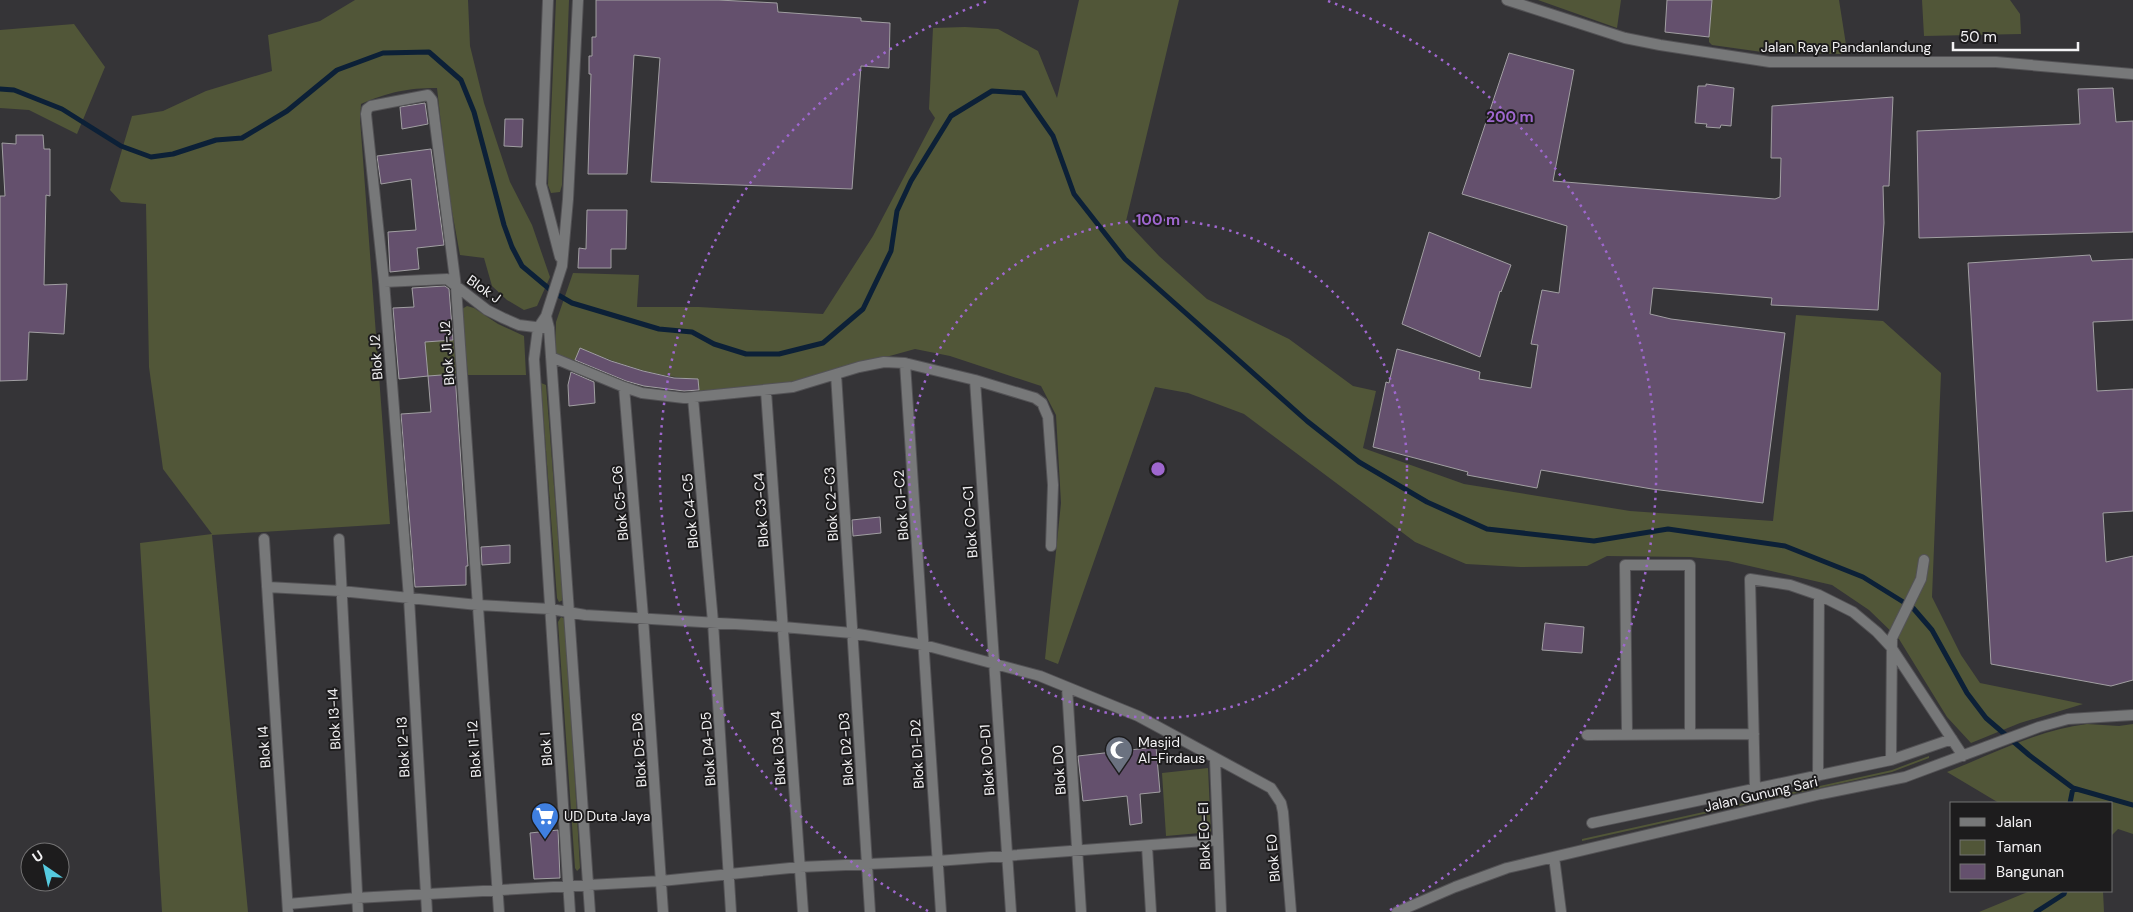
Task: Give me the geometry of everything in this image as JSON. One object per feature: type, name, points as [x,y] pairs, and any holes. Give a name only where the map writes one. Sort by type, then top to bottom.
[{"type":"street","points":[[548,0],[541,184],[562,266]]},
{"type":"street","points":[[538,328],[547,313],[562,266],[568,199],[578,0]]},
{"type":"street","name":"Jalan Raya Pandanlandung","points":[[1507,0],[1625,38],[1747,60],[1813,64],[1912,61],[1996,62],[2133,74]]},
{"type":"street","name":"Blok J1-J2","points":[[366,114],[367,109],[371,106],[428,95],[432,100],[456,287],[478,605]]},
{"type":"street","name":"Blok J2","points":[[366,114],[384,282],[409,598]]},
{"type":"street","name":"Blok J","points":[[384,282],[447,279],[487,310],[503,318],[519,325],[549,328]]},
{"type":"street","points":[[547,313],[570,612],[590,912]]},
{"type":"street","name":"Blok I","points":[[538,328],[534,372],[570,912]]},
{"type":"street","points":[[551,357],[624,387],[659,395],[693,398],[793,387],[884,362],[905,363],[974,380],[1035,398],[1042,403],[1046,410],[1053,485],[1051,546]]},
{"type":"street","name":"Blok C1-C2","points":[[905,363],[924,645]]},
{"type":"street","name":"Blok C2-C3","points":[[836,374],[852,634]]},
{"type":"street","name":"Blok C0-C1","points":[[974,380],[994,662]]},
{"type":"street","name":"Blok C5-C6","points":[[624,387],[643,617]]},
{"type":"street","name":"Blok C3-C4","points":[[766,391],[783,627]]},
{"type":"street","name":"Blok C4-C5","points":[[693,398],[714,622]]},
{"type":"street","name":"Blok I4","points":[[264,539],[288,908]]},
{"type":"street","name":"Blok I3-I4","points":[[340,539],[341,591],[358,912]]},
{"type":"street","points":[[1891,760],[1892,638],[1921,579],[1924,560]]},
{"type":"street","points":[[1627,733],[1625,565],[1690,565],[1690,734]]},
{"type":"street","points":[[1755,789],[1750,580],[1790,585],[1819,595],[1853,612],[1891,647],[1963,756]]},
{"type":"street","points":[[267,588],[341,591],[478,605],[783,627],[852,634],[924,645],[994,662],[1068,687],[1138,716],[1168,731],[1215,759]]},
{"type":"street","points":[[1818,776],[1819,595]]},
{"type":"street","name":"Blok I2-I3","points":[[409,598],[427,912]]},
{"type":"street","name":"Blok I1-I2","points":[[478,605],[499,912]]},
{"type":"street","name":"Blok D5-D6","points":[[643,617],[663,912]]},
{"type":"street","name":"Blok D4-D5","points":[[714,622],[732,912]]},
{"type":"street","name":"Blok D3-D4","points":[[783,627],[803,912]]},
{"type":"street","name":"Blok D2-D3","points":[[852,634],[870,912]]},
{"type":"street","name":"Blok D1-D2","points":[[924,645],[941,912]]},
{"type":"street","name":"Blok D0-D1","points":[[994,662],[1012,912]]},
{"type":"street","name":"Blok D0","points":[[1068,687],[1081,912]]},
{"type":"street","name":"Jalan Gunung Sari","points":[[1397,912],[1455,887],[1507,868],[1820,794],[1905,777],[2018,735],[2068,719],[2133,715]]},
{"type":"street","points":[[1587,734],[1754,734]]},
{"type":"street","points":[[1592,824],[1891,760],[1952,739]]},
{"type":"street","name":"Blok E0","points":[[1215,759],[1271,788],[1281,803],[1290,912]]},
{"type":"street","name":"Blok E0-E1","points":[[1215,759],[1221,912]]},
{"type":"street","points":[[288,908],[356,898],[662,881],[800,867],[937,861],[1218,840]]},
{"type":"street","points":[[1147,846],[1151,912]]},
{"type":"street","points":[[1554,857],[1562,912]]},
{"type":"green space","points":[[355,0],[468,0],[470,46],[484,103],[510,182],[532,225],[550,277],[537,306],[524,310],[507,300],[492,286],[484,258],[460,255],[449,195],[437,88],[398,92],[380,96],[361,104],[360,119],[390,524],[212,535],[248,912],[162,912],[140,543],[212,534],[163,469],[149,367],[146,204],[121,202],[110,190],[132,116],[163,111],[206,91],[272,71],[268,35],[320,21]]},
{"type":"green space","points":[[556,0],[569,0],[562,185],[560,192],[551,193],[548,185]]},
{"type":"green space","points":[[1079,0],[1179,0],[1126,221],[1159,256],[1207,299],[1289,339],[1353,386],[1376,391],[1363,448],[1464,484],[1630,511],[1773,521],[1796,315],[1883,321],[1941,373],[1932,597],[1961,655],[1980,683],[2083,704],[2020,723],[1971,743],[1947,717],[1899,639],[1869,610],[1832,585],[1728,561],[1690,557],[1607,556],[1587,566],[1520,567],[1466,564],[1415,542],[1244,414],[1188,393],[1155,387],[1058,664],[1045,659],[1061,503],[1056,415],[1041,386],[950,356],[915,349],[799,381],[699,392],[697,379],[652,373],[580,348],[575,361],[555,353],[556,322],[573,273],[639,275],[637,307],[699,307],[823,314],[873,236],[935,118],[929,109],[933,28],[998,29],[1038,51],[1057,98]]},
{"type":"green space","points":[[1538,0],[1621,0],[1617,28]]},
{"type":"green space","points":[[1712,0],[1839,0],[1847,51],[1842,54],[1762,52],[1712,45],[1709,42],[1709,37]]},
{"type":"green space","points":[[1922,0],[2010,0],[2020,14],[2021,34],[1924,36]]},
{"type":"green space","points":[[74,24],[105,67],[77,134],[29,110],[0,108],[0,30]]},
{"type":"green space","points":[[467,306],[524,336],[526,375],[468,375],[462,315],[462,309]]},
{"type":"green space","points":[[454,340],[457,374],[428,376],[425,342]]},
{"type":"green space","points":[[541,383],[546,385],[563,600],[559,602],[557,598]]},
{"type":"green space","points":[[561,617],[565,619],[566,629],[580,868],[577,871],[575,868],[558,622]]},
{"type":"green space","points":[[2087,724],[2119,726],[2133,724],[2133,834],[2118,829],[2113,834],[2113,802],[1997,802],[1947,772],[2033,737]]},
{"type":"green space","points":[[1929,756],[1929,758],[1892,772],[1582,841],[1582,839],[1892,770]]},
{"type":"green space","points":[[1208,768],[1211,832],[1166,836],[1162,773]]},
{"type":"green space","points":[[2028,892],[2103,892],[2104,912],[1979,912]]},
{"type":"building","points":[[596,0],[718,0],[777,3],[778,12],[861,18],[861,21],[890,23],[889,68],[861,66],[852,189],[651,182],[660,58],[634,55],[627,174],[588,174],[591,74],[589,74],[589,56],[592,56],[592,37],[596,37]]},
{"type":"building","points":[[1667,0],[1712,0],[1709,37],[1665,32]]},
{"type":"building","points":[[1509,53],[1574,70],[1553,181],[1775,199],[1780,197],[1781,158],[1771,158],[1772,106],[1893,97],[1889,186],[1883,186],[1884,223],[1878,310],[1771,305],[1772,298],[1653,288],[1650,314],[1671,319],[1785,333],[1763,503],[1652,489],[1541,470],[1537,488],[1467,475],[1468,472],[1373,447],[1386,382],[1389,383],[1397,349],[1480,372],[1479,379],[1531,388],[1538,345],[1531,344],[1542,290],[1559,293],[1567,226],[1462,194]]},
{"type":"building","points":[[1706,84],[1734,88],[1731,126],[1721,125],[1720,128],[1706,127],[1707,124],[1695,123],[1698,86],[1706,86]]},
{"type":"building","points":[[2113,88],[2116,122],[2133,121],[2133,232],[1919,238],[1917,131],[2080,124],[2078,89]]},
{"type":"building","points":[[425,103],[428,124],[402,129],[400,107]]},
{"type":"building","points":[[505,119],[523,119],[522,147],[504,146]]},
{"type":"building","points":[[16,135],[43,135],[44,149],[50,149],[50,196],[46,195],[44,285],[67,284],[64,334],[29,332],[27,380],[0,381],[0,196],[5,196],[2,143],[16,144]]},
{"type":"building","points":[[431,149],[444,245],[417,248],[419,269],[390,272],[388,232],[416,230],[411,179],[381,184],[377,156]]},
{"type":"building","points":[[587,210],[627,210],[626,249],[611,249],[611,268],[578,268],[579,248],[586,249]]},
{"type":"building","points":[[1429,232],[1511,265],[1500,291],[1480,357],[1402,324]]},
{"type":"building","points":[[2090,255],[2092,261],[2133,259],[2133,320],[2093,322],[2097,391],[2133,389],[2133,511],[2103,513],[2106,562],[2133,556],[2133,680],[2111,686],[1991,664],[1968,263]]},
{"type":"building","points":[[445,286],[449,289],[453,340],[425,342],[428,376],[399,379],[393,308],[414,307],[412,288]]},
{"type":"building","points":[[580,348],[611,361],[643,371],[674,378],[698,379],[699,390],[684,391],[644,386],[626,381],[575,360]]},
{"type":"building","points":[[571,372],[594,382],[595,403],[569,406],[568,385]]},
{"type":"building","points":[[455,374],[468,566],[466,566],[466,585],[415,587],[401,414],[431,412],[428,376]]},
{"type":"building","points":[[880,517],[881,533],[853,536],[852,520]]},
{"type":"building","points":[[510,545],[510,563],[482,565],[481,547]]},
{"type":"building","points":[[1545,623],[1584,627],[1582,653],[1542,650]]},
{"type":"building","name":"Masjid Al-Firdaus","points":[[1156,747],[1160,792],[1140,794],[1142,823],[1130,825],[1127,796],[1083,801],[1078,756]]},
{"type":"building","points":[[558,830],[560,878],[534,879],[530,833]]},
{"type":"waterway","points":[[0,89],[14,90],[62,109],[121,146],[151,157],[173,154],[216,140],[242,138],[287,111],[337,70],[383,53],[429,52],[461,80],[474,112],[504,225],[512,247],[522,266],[553,292],[572,303],[659,329],[692,332],[714,344],[746,354],[779,354],[823,343],[863,309],[891,251],[897,211],[911,181],[951,116],[992,91],[1023,93],[1053,136],[1074,194],[1125,259],[1307,421],[1359,462],[1427,502],[1487,529],[1594,541],[1668,529],[1785,546],[1863,577],[1913,608],[1932,630],[1967,693],[1986,718],[2029,755],[2073,788],[2133,805]]},
{"type":"waterway","points":[[2070,802],[2073,788]]},
{"type":"waterway","points":[[2036,912],[2065,892]]},
{"type":"place","name":"Masjid Al-Firdaus","points":[[1119,774]]},
{"type":"place","name":"UD Duta Jaya","points":[[545,840]]}]
